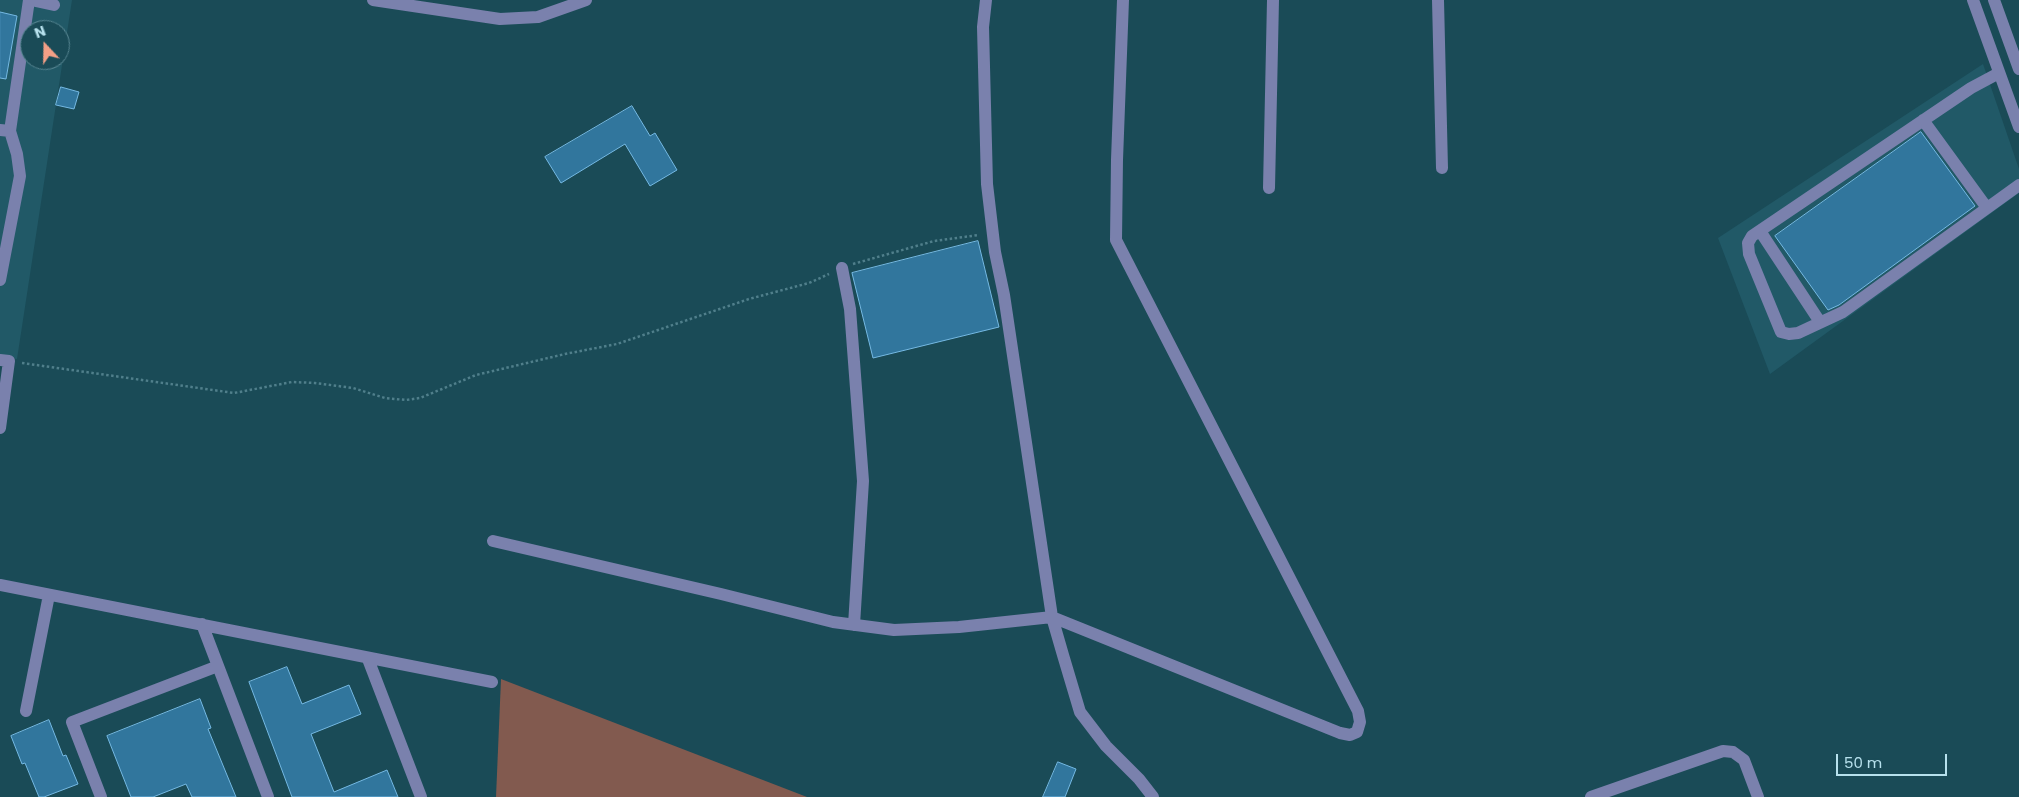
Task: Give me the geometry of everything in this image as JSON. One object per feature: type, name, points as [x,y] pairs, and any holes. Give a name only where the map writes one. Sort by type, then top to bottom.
[{"type":"street","points":[[0,280],[20,176],[17,154],[5,131],[30,0],[54,5]]},
{"type":"street","points":[[373,0],[500,19],[538,18],[586,0]]},
{"type":"street","points":[[986,0],[983,27],[986,184],[1025,428],[1052,617],[1080,712],[1106,746],[1139,779],[1153,797]]},
{"type":"street","points":[[493,541],[833,622],[894,630],[959,627],[1052,617],[1340,733],[1350,735],[1357,732],[1360,727],[1358,711],[1116,240],[1123,0]]},
{"type":"street","points":[[1269,188],[1273,0]]},
{"type":"street","points":[[1438,0],[1442,168]]},
{"type":"street","points":[[1973,0],[2019,127]]},
{"type":"street","points":[[1994,0],[2019,68]]},
{"type":"street","points":[[2000,73],[1971,88],[1752,236],[1748,243],[1749,254],[1781,332],[1789,334],[1798,333],[1843,312],[2019,185]]},
{"type":"street","points":[[1923,120],[1987,208]]},
{"type":"street","points":[[1760,231],[1820,322]]},
{"type":"street","points":[[842,268],[850,309],[863,481],[854,624]]},
{"type":"street","points":[[0,428],[5,361]]},
{"type":"street","points":[[0,585],[492,682]]},
{"type":"street","points":[[26,711],[49,594]]},
{"type":"street","points":[[202,624],[268,797]]},
{"type":"street","points":[[368,658],[421,797]]},
{"type":"street","points":[[100,797],[72,722],[218,666]]},
{"type":"street","points":[[1591,797],[1723,751],[1733,752],[1744,760],[1758,797]]},
{"type":"path","points":[[5,361],[234,393],[292,382],[315,382],[353,388],[385,398],[406,400],[420,398],[476,375],[617,344],[749,299],[809,283],[842,268],[934,241],[993,234]]},
{"type":"shaded area","points":[[0,0],[72,0],[69,20],[20,20],[20,70],[61,70],[17,359],[0,357]]},
{"type":"shaded area","points":[[1983,64],[2019,169],[2019,193],[1770,374],[1718,238]]},
{"type":"shaded area","points":[[501,679],[807,797],[496,797]]},
{"type":"building","points":[[0,12],[17,16],[6,79],[0,78]]},
{"type":"building","points":[[61,87],[79,92],[74,109],[56,105]]},
{"type":"building","points":[[632,106],[650,136],[655,133],[677,170],[650,186],[625,144],[561,183],[545,157]]},
{"type":"building","points":[[1921,132],[1975,206],[1839,305],[1828,310],[1775,236]]},
{"type":"building","points":[[978,241],[999,327],[873,358],[852,273]]},
{"type":"building","points":[[287,667],[302,704],[349,685],[361,714],[311,734],[334,792],[387,770],[398,797],[292,797],[249,682]]},
{"type":"building","points":[[200,699],[211,728],[208,729],[236,797],[192,797],[186,784],[153,797],[131,797],[107,736]]},
{"type":"building","points":[[49,720],[63,756],[66,755],[78,784],[44,797],[39,797],[25,763],[22,764],[11,736]]},
{"type":"building","points":[[1058,762],[1076,769],[1065,797],[1043,797]]}]
